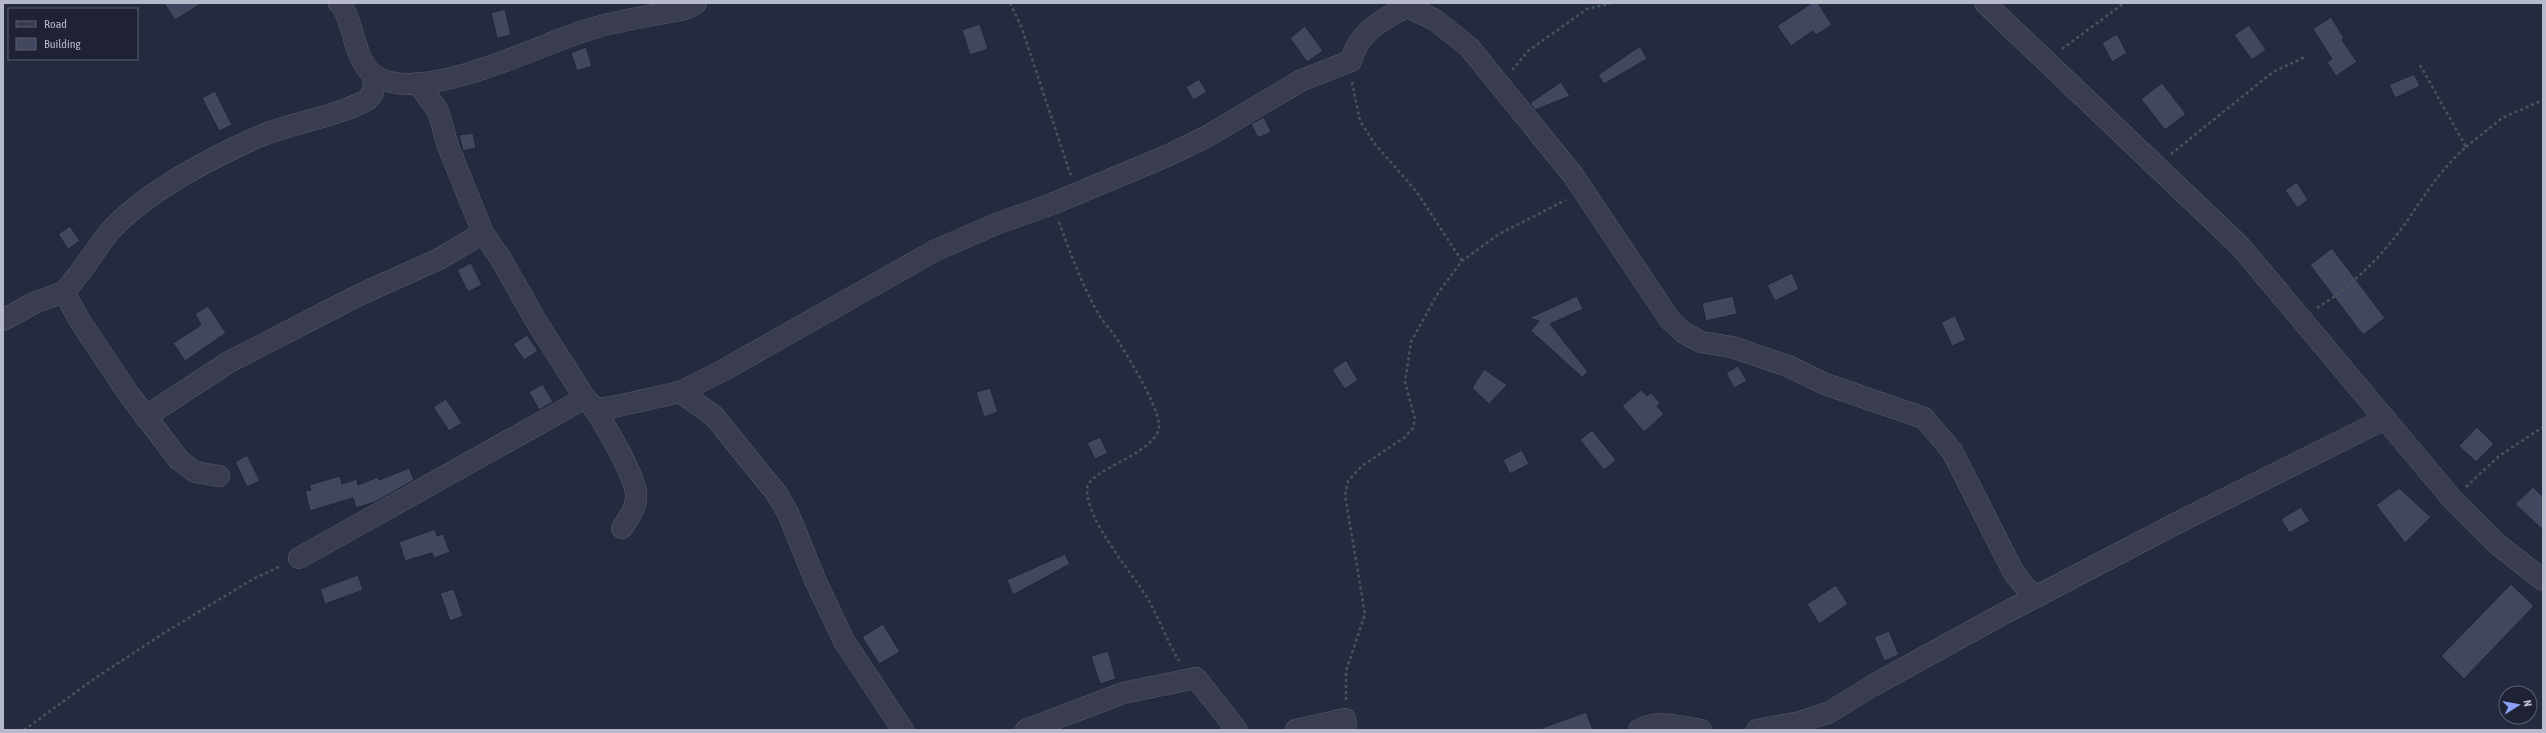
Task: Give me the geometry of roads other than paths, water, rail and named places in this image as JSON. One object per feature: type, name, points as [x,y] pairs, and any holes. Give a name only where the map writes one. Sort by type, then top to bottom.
[{"type":"street","points":[[339,3],[361,56],[374,75],[403,85],[436,82],[482,68],[585,31],[688,8],[696,3]]},
{"type":"street","points":[[1985,3],[2045,62],[2240,246],[2453,500],[2497,544],[2543,580]]},
{"type":"street","points":[[299,558],[590,403],[613,407],[680,392],[722,371],[936,250],[996,224],[1052,204],[1206,137],[1302,80],[1351,61],[1355,46],[1369,30],[1407,4],[1435,20],[1469,47],[1584,190],[1670,320],[1684,332],[1701,342],[1732,347],[1788,366],[1826,384],[1924,418],[1952,451],[2014,573],[2027,589],[2038,596]]},
{"type":"street","points":[[3,320],[34,303],[64,292],[111,230],[134,210],[171,183],[213,157],[260,136],[367,100],[373,93],[374,75]]},
{"type":"street","points":[[418,83],[438,111],[448,146],[483,234],[501,259],[536,321],[590,403],[618,449],[636,493],[632,515],[622,528]]},
{"type":"street","points":[[145,417],[229,362],[359,294],[439,259],[483,234]]},
{"type":"street","points":[[64,292],[80,322],[145,417],[179,460],[195,472],[219,476]]},
{"type":"street","points":[[680,392],[714,416],[777,494],[788,513],[816,582],[844,641],[903,730]]},
{"type":"street","points":[[1757,730],[1800,722],[1830,712],[1878,682],[2038,596],[2179,522],[2385,419]]},
{"type":"street","points":[[1026,730],[1123,693],[1196,678],[1237,730]]},
{"type":"street","points":[[1296,730],[1346,724]]},
{"type":"street","points":[[1639,730],[1647,725],[1668,724],[1701,730]]}]
